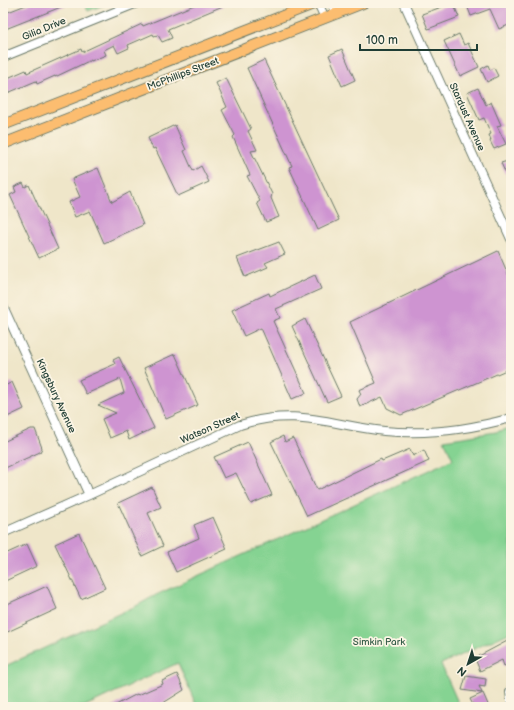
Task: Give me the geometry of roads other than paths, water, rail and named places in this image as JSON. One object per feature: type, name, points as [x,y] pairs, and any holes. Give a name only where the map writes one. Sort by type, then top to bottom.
[{"type":"main road","name":"McPhillips Street","points":[[3,125],[317,3]]},
{"type":"main road","name":"McPhillips Street","points":[[3,144],[363,3]]},
{"type":"main road","points":[[225,39],[232,54]]},
{"type":"main road","points":[[176,58],[182,74]]},
{"type":"street","name":"Gilia Drive","points":[[3,57],[137,3]]},
{"type":"street","points":[[317,3],[325,18]]},
{"type":"street","points":[[332,3],[337,14]]},
{"type":"street","name":"Stardust Avenue","points":[[404,3],[511,239]]},
{"type":"street","name":"Kingsbury Avenue","points":[[3,306],[89,495]]},
{"type":"street","name":"Watson Street","points":[[3,532],[89,495],[240,425],[268,418],[280,416],[308,418],[385,431],[428,431],[471,427],[511,418]]},
{"type":"street","points":[[511,689],[511,700]]},
{"type":"park label","name":"Simkin Park","points":[[379,642]]}]
